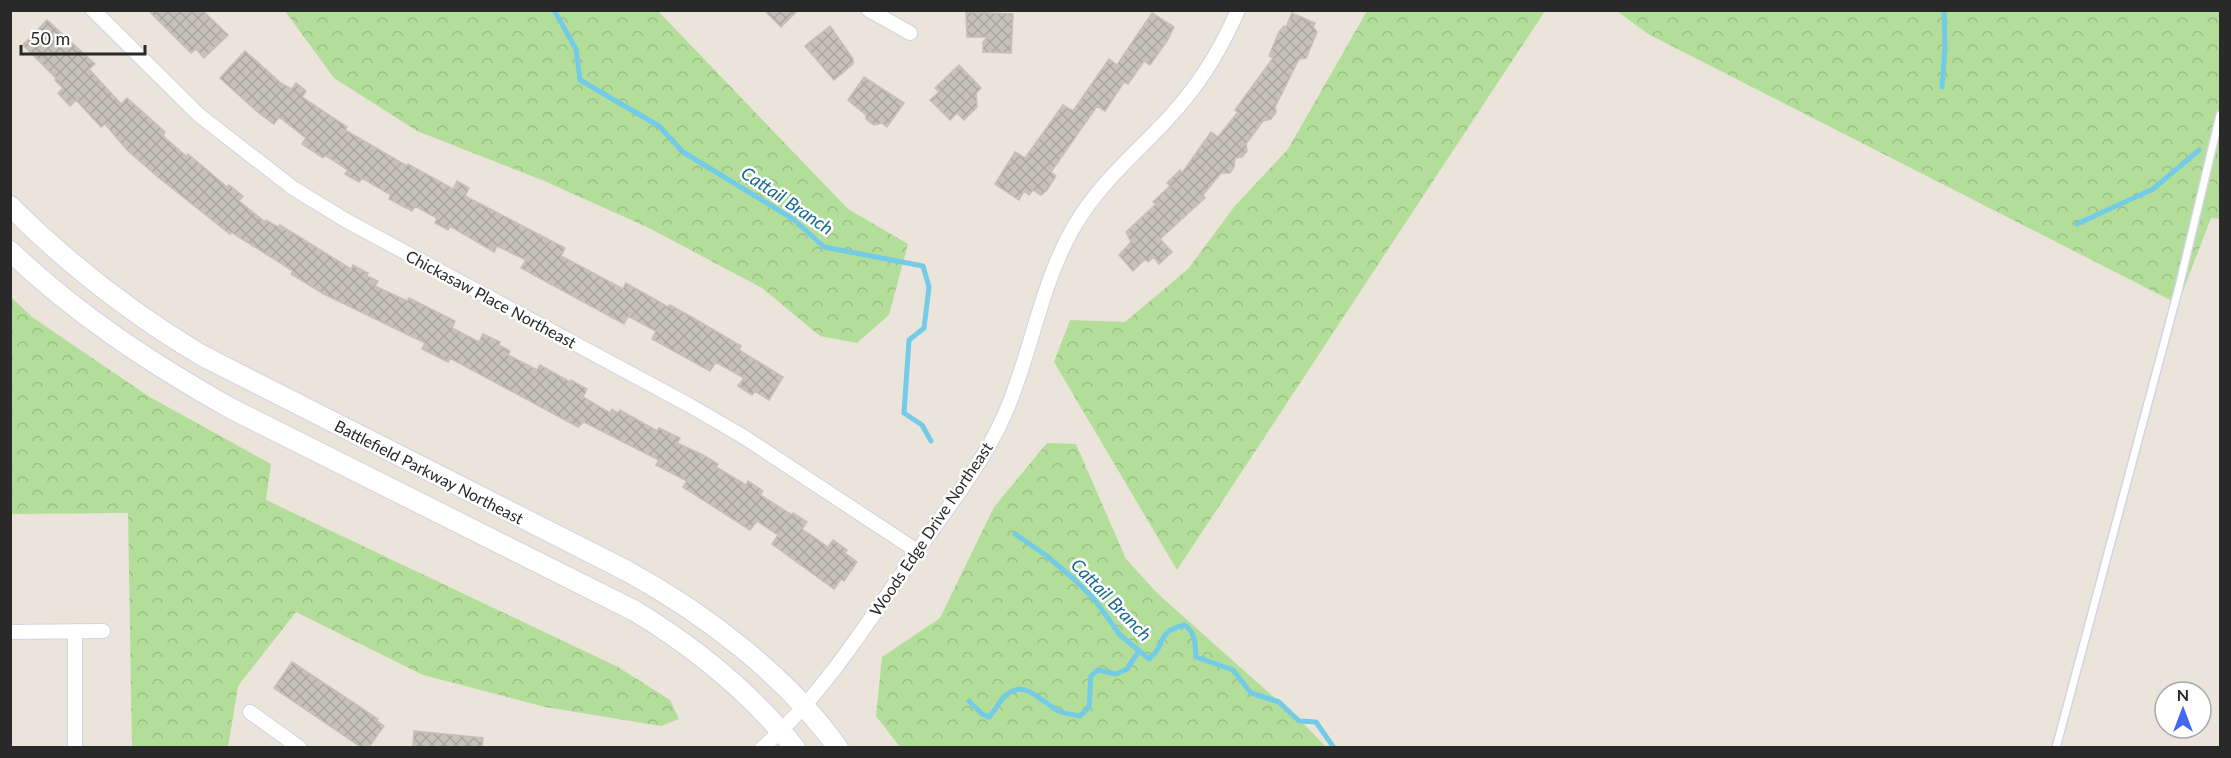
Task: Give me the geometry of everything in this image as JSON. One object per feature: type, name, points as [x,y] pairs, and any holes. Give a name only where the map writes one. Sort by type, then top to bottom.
[{"type":"main road","name":"Battlefield Parkway Northeast","points":[[10,206],[89,278],[164,333],[258,386],[659,588],[687,605],[723,633],[802,706],[838,747]]},
{"type":"main road","name":"Battlefield Parkway Northeast","points":[[10,251],[100,326],[181,380],[232,409],[626,607],[669,632],[746,693],[795,747]]},
{"type":"street","name":"Chickasaw Place Northeast","points":[[93,10],[199,115],[293,188],[347,221],[717,421],[917,551]]},
{"type":"street","points":[[869,10],[910,33]]},
{"type":"street","name":"Woods Edge Drive Northeast","points":[[762,747],[781,730],[853,644],[977,465],[1003,417],[1019,379],[1043,294],[1075,225],[1095,194],[1121,163],[1184,100],[1207,69],[1238,10]]},
{"type":"street","points":[[75,631],[75,747]]},
{"type":"street","points":[[10,632],[103,631]]},
{"type":"street","points":[[250,712],[300,747]]},
{"type":"lane","points":[[2056,747],[2179,287],[2220,116]]},
{"type":"green space","points":[[285,11],[658,11],[848,209],[908,244],[889,315],[857,343],[820,336],[762,288],[649,228],[542,180],[417,131],[334,78]]},
{"type":"green space","points":[[1367,11],[1545,11],[1177,570],[1054,362],[1070,320],[1125,322],[1188,269],[1234,207],[1288,149]]},
{"type":"green space","points":[[1617,11],[2220,11],[2220,219],[2211,218],[2178,304],[1648,34]]},
{"type":"green space","points":[[11,297],[32,317],[148,396],[271,464],[266,500],[618,667],[670,700],[679,719],[661,726],[545,707],[423,675],[296,612],[238,686],[228,747],[132,747],[128,513],[11,514]]},
{"type":"green space","points":[[1047,443],[1076,444],[1126,559],[1158,594],[1304,724],[1326,747],[900,747],[876,716],[882,657],[940,618],[994,507]]},
{"type":"building","points":[[148,10],[202,10],[228,35],[204,58],[196,49],[191,53]]},
{"type":"building","points":[[764,10],[798,10],[781,27]]},
{"type":"building","points":[[966,12],[1013,14],[1011,53],[983,52],[983,42],[988,37],[967,37]]},
{"type":"building","points":[[1152,13],[1174,27],[1167,41],[1150,65],[1144,61],[1128,84],[1124,82],[1105,111],[1097,106],[1051,172],[1056,176],[1047,190],[1041,195],[1033,190],[1029,195],[1024,191],[1019,200],[995,184],[1015,152],[1025,158],[1063,105],[1073,111],[1109,59],[1117,65]]},
{"type":"building","points":[[1292,13],[1315,23],[1313,27],[1317,32],[1306,58],[1299,59],[1275,107],[1276,112],[1271,119],[1263,121],[1246,144],[1247,151],[1242,157],[1235,158],[1234,167],[1230,173],[1221,173],[1203,195],[1205,198],[1160,239],[1172,252],[1159,264],[1154,257],[1148,262],[1145,259],[1133,271],[1119,255],[1131,242],[1126,232],[1156,204],[1153,202],[1170,186],[1167,183],[1180,170],[1182,173],[1211,132],[1218,137],[1238,112],[1235,110],[1273,58],[1269,56],[1279,32],[1284,26],[1286,27]]},
{"type":"building","points":[[47,20],[95,64],[89,69],[121,104],[127,98],[165,132],[163,136],[186,156],[188,154],[227,187],[229,185],[243,196],[239,201],[265,222],[266,220],[278,227],[280,225],[351,269],[353,265],[368,273],[367,276],[378,281],[375,286],[407,301],[409,298],[455,321],[452,328],[479,342],[483,334],[500,342],[499,345],[510,351],[508,355],[537,370],[540,365],[570,382],[571,380],[587,389],[583,397],[610,413],[612,409],[618,413],[620,410],[657,431],[659,428],[680,438],[677,443],[718,464],[716,467],[746,485],[748,481],[763,491],[760,495],[807,522],[802,529],[828,547],[833,540],[847,550],[845,553],[857,562],[844,581],[841,579],[834,589],[772,544],[778,535],[757,521],[750,530],[683,487],[687,481],[656,465],[659,460],[584,422],[578,427],[450,358],[448,362],[422,349],[425,343],[324,294],[291,274],[293,271],[231,232],[230,234],[158,177],[127,150],[105,124],[101,127],[76,100],[70,106],[58,93],[63,88],[55,80],[56,78],[23,45]]},
{"type":"building","points":[[830,26],[853,59],[853,64],[834,80],[805,46]]},
{"type":"building","points":[[245,51],[282,84],[292,89],[296,83],[306,91],[302,97],[347,127],[345,130],[407,166],[408,164],[453,189],[457,181],[469,188],[465,196],[565,248],[561,256],[623,289],[626,283],[668,307],[670,305],[741,346],[739,350],[783,377],[769,400],[755,391],[752,395],[738,386],[744,378],[716,362],[710,371],[652,339],[656,331],[628,316],[624,324],[521,268],[526,260],[497,246],[494,252],[450,226],[448,230],[435,223],[437,218],[415,206],[412,211],[389,199],[391,195],[362,178],[359,182],[345,174],[348,170],[325,155],[323,158],[302,144],[306,138],[279,117],[274,124],[220,78]]},
{"type":"building","points":[[959,65],[981,88],[976,93],[977,107],[964,120],[957,113],[950,120],[930,100],[939,92],[935,88]]},
{"type":"building","points":[[864,77],[904,103],[887,127],[882,123],[874,125],[848,100]]},
{"type":"building","points":[[292,662],[378,719],[377,721],[384,726],[369,747],[361,747],[274,688]]},
{"type":"building","points":[[414,731],[483,738],[482,747],[413,747]]},
{"type":"waterway","name":"Cattail Branch","points":[[554,10],[576,49],[580,80],[659,126],[683,152],[793,219],[824,247],[923,266],[929,287],[924,328],[909,340],[904,413],[922,425],[931,441]]},
{"type":"waterway","points":[[1942,87],[1945,49],[1944,10]]},
{"type":"waterway","points":[[2077,224],[2153,189],[2199,150]]},
{"type":"waterway","name":"Cattail Branch","points":[[1015,534],[1047,556],[1076,581],[1095,600],[1120,635],[1149,659],[1155,654],[1165,635],[1184,625],[1193,635],[1196,657],[1233,670],[1251,693],[1279,702],[1299,721],[1316,722],[1334,748]]},
{"type":"waterway","points":[[969,701],[982,714],[989,717],[1003,698],[1011,692],[1018,689],[1026,690],[1061,712],[1080,716],[1089,707],[1091,676],[1098,670],[1116,674],[1127,669],[1139,651]]}]
